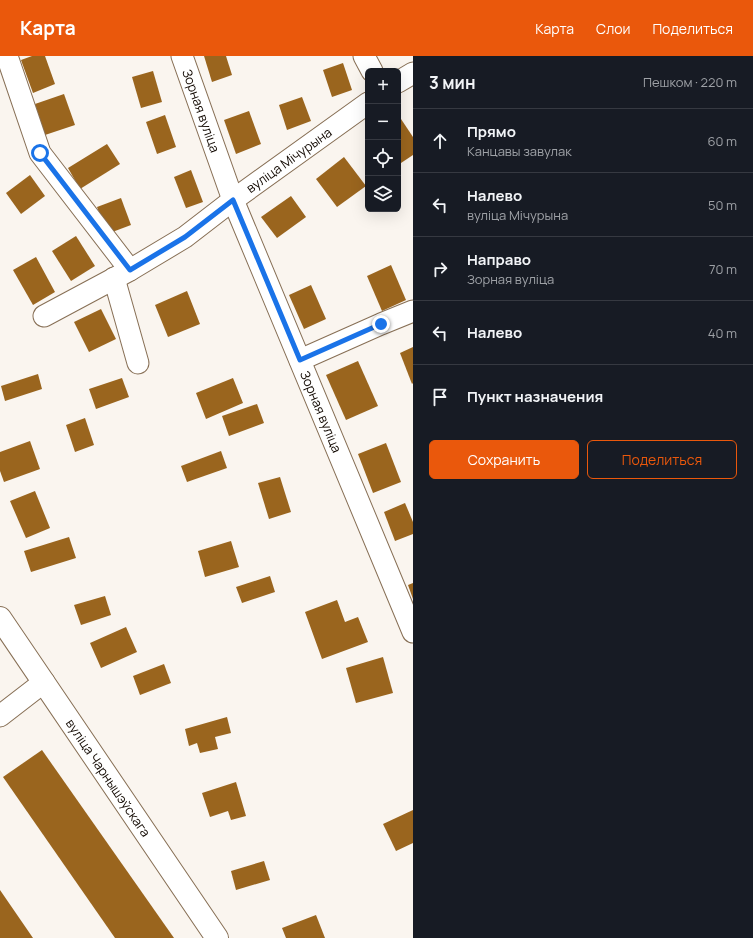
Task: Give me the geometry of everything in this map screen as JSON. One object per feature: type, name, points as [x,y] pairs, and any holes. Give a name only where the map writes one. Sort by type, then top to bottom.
[{"type":"main road","name":"вуліца Чарнышэўскага","points":[[0,618],[217,938]]},
{"type":"street","points":[[7,56],[40,153],[122,274],[138,363]]},
{"type":"street","name":"Зорная вуліца","points":[[182,56],[233,200],[413,632]]},
{"type":"street","points":[[364,56],[370,68]]},
{"type":"street","points":[[401,80],[413,72]]},
{"type":"street","name":"вуліца Мічурына","points":[[44,316],[122,274],[185,237],[233,200],[367,104]]},
{"type":"street","points":[[300,360],[413,311]]},
{"type":"street","points":[[0,716],[44,682]]},
{"type":"building","points":[[32,56],[45,56],[55,84],[33,93],[21,60]]},
{"type":"building","points":[[204,56],[226,56],[232,75],[212,82]]},
{"type":"building","points":[[343,63],[352,90],[332,97],[323,70]]},
{"type":"building","points":[[153,71],[162,102],[141,108],[132,77]]},
{"type":"building","points":[[64,94],[75,125],[45,135],[35,104]]},
{"type":"building","points":[[302,97],[311,121],[287,130],[279,105]]},
{"type":"building","points":[[249,111],[261,144],[236,154],[224,120]]},
{"type":"building","points":[[165,115],[176,147],[157,154],[146,122]]},
{"type":"building","points":[[401,119],[413,137],[413,155],[401,163]]},
{"type":"building","points":[[107,144],[120,164],[80,189],[68,168]]},
{"type":"building","points":[[344,157],[365,187],[337,207],[316,179]]},
{"type":"building","points":[[191,170],[203,202],[186,208],[174,177]]},
{"type":"building","points":[[30,175],[45,196],[21,214],[6,193]]},
{"type":"building","points":[[291,196],[306,217],[277,238],[261,217]]},
{"type":"building","points":[[121,198],[131,225],[107,234],[97,207]]},
{"type":"building","points":[[76,236],[95,266],[71,281],[52,251]]},
{"type":"building","points":[[36,257],[55,292],[33,305],[13,270]]},
{"type":"building","points":[[391,265],[406,300],[382,311],[367,276]]},
{"type":"building","points":[[311,285],[326,319],[304,329],[289,295]]},
{"type":"building","points":[[187,291],[200,324],[168,337],[155,305]]},
{"type":"building","points":[[101,309],[116,339],[89,352],[74,322]]},
{"type":"building","points":[[413,347],[413,383],[412,384],[400,353]]},
{"type":"building","points":[[358,361],[378,406],[346,420],[326,375]]},
{"type":"building","points":[[38,374],[42,389],[5,401],[1,386]]},
{"type":"building","points":[[122,378],[129,397],[96,409],[89,389]]},
{"type":"building","points":[[233,378],[243,403],[206,419],[196,393]]},
{"type":"building","points":[[257,404],[264,423],[229,436],[222,416]]},
{"type":"building","points":[[85,418],[94,445],[75,452],[66,425]]},
{"type":"building","points":[[30,441],[40,469],[4,482],[0,471],[0,452]]},
{"type":"building","points":[[386,443],[401,482],[373,493],[358,454]]},
{"type":"building","points":[[221,451],[227,468],[187,482],[181,466]]},
{"type":"building","points":[[280,477],[291,512],[269,519],[258,483]]},
{"type":"building","points":[[35,491],[50,528],[26,538],[10,501]]},
{"type":"building","points":[[405,503],[413,522],[413,534],[395,541],[384,512]]},
{"type":"building","points":[[69,537],[76,558],[31,572],[24,551]]},
{"type":"building","points":[[231,541],[239,567],[205,577],[198,551]]},
{"type":"building","points":[[270,576],[275,592],[242,603],[236,587]]},
{"type":"building","points":[[413,583],[413,599],[408,585]]},
{"type":"building","points":[[105,596],[111,615],[81,625],[74,605]]},
{"type":"building","points":[[337,600],[345,622],[358,617],[368,642],[322,659],[305,612]]},
{"type":"building","points":[[126,627],[137,652],[101,668],[90,643]]},
{"type":"building","points":[[383,657],[393,693],[356,703],[346,668]]},
{"type":"building","points":[[164,664],[171,683],[140,695],[133,676]]},
{"type":"building","points":[[227,717],[231,733],[215,737],[218,749],[200,753],[197,743],[189,746],[185,729]]},
{"type":"building","points":[[42,750],[174,938],[115,938],[3,777]]},
{"type":"building","points":[[236,782],[246,816],[231,820],[228,811],[210,817],[202,793]]},
{"type":"building","points":[[413,810],[413,843],[396,851],[383,824]]},
{"type":"building","points":[[264,861],[270,880],[236,890],[231,871]]},
{"type":"building","points":[[0,890],[33,938],[0,938]]},
{"type":"building","points":[[316,915],[325,938],[286,938],[282,928]]},
{"type":"route","points":[[40,153],[130,270],[185,237],[233,200],[300,360],[381,324]]}]
